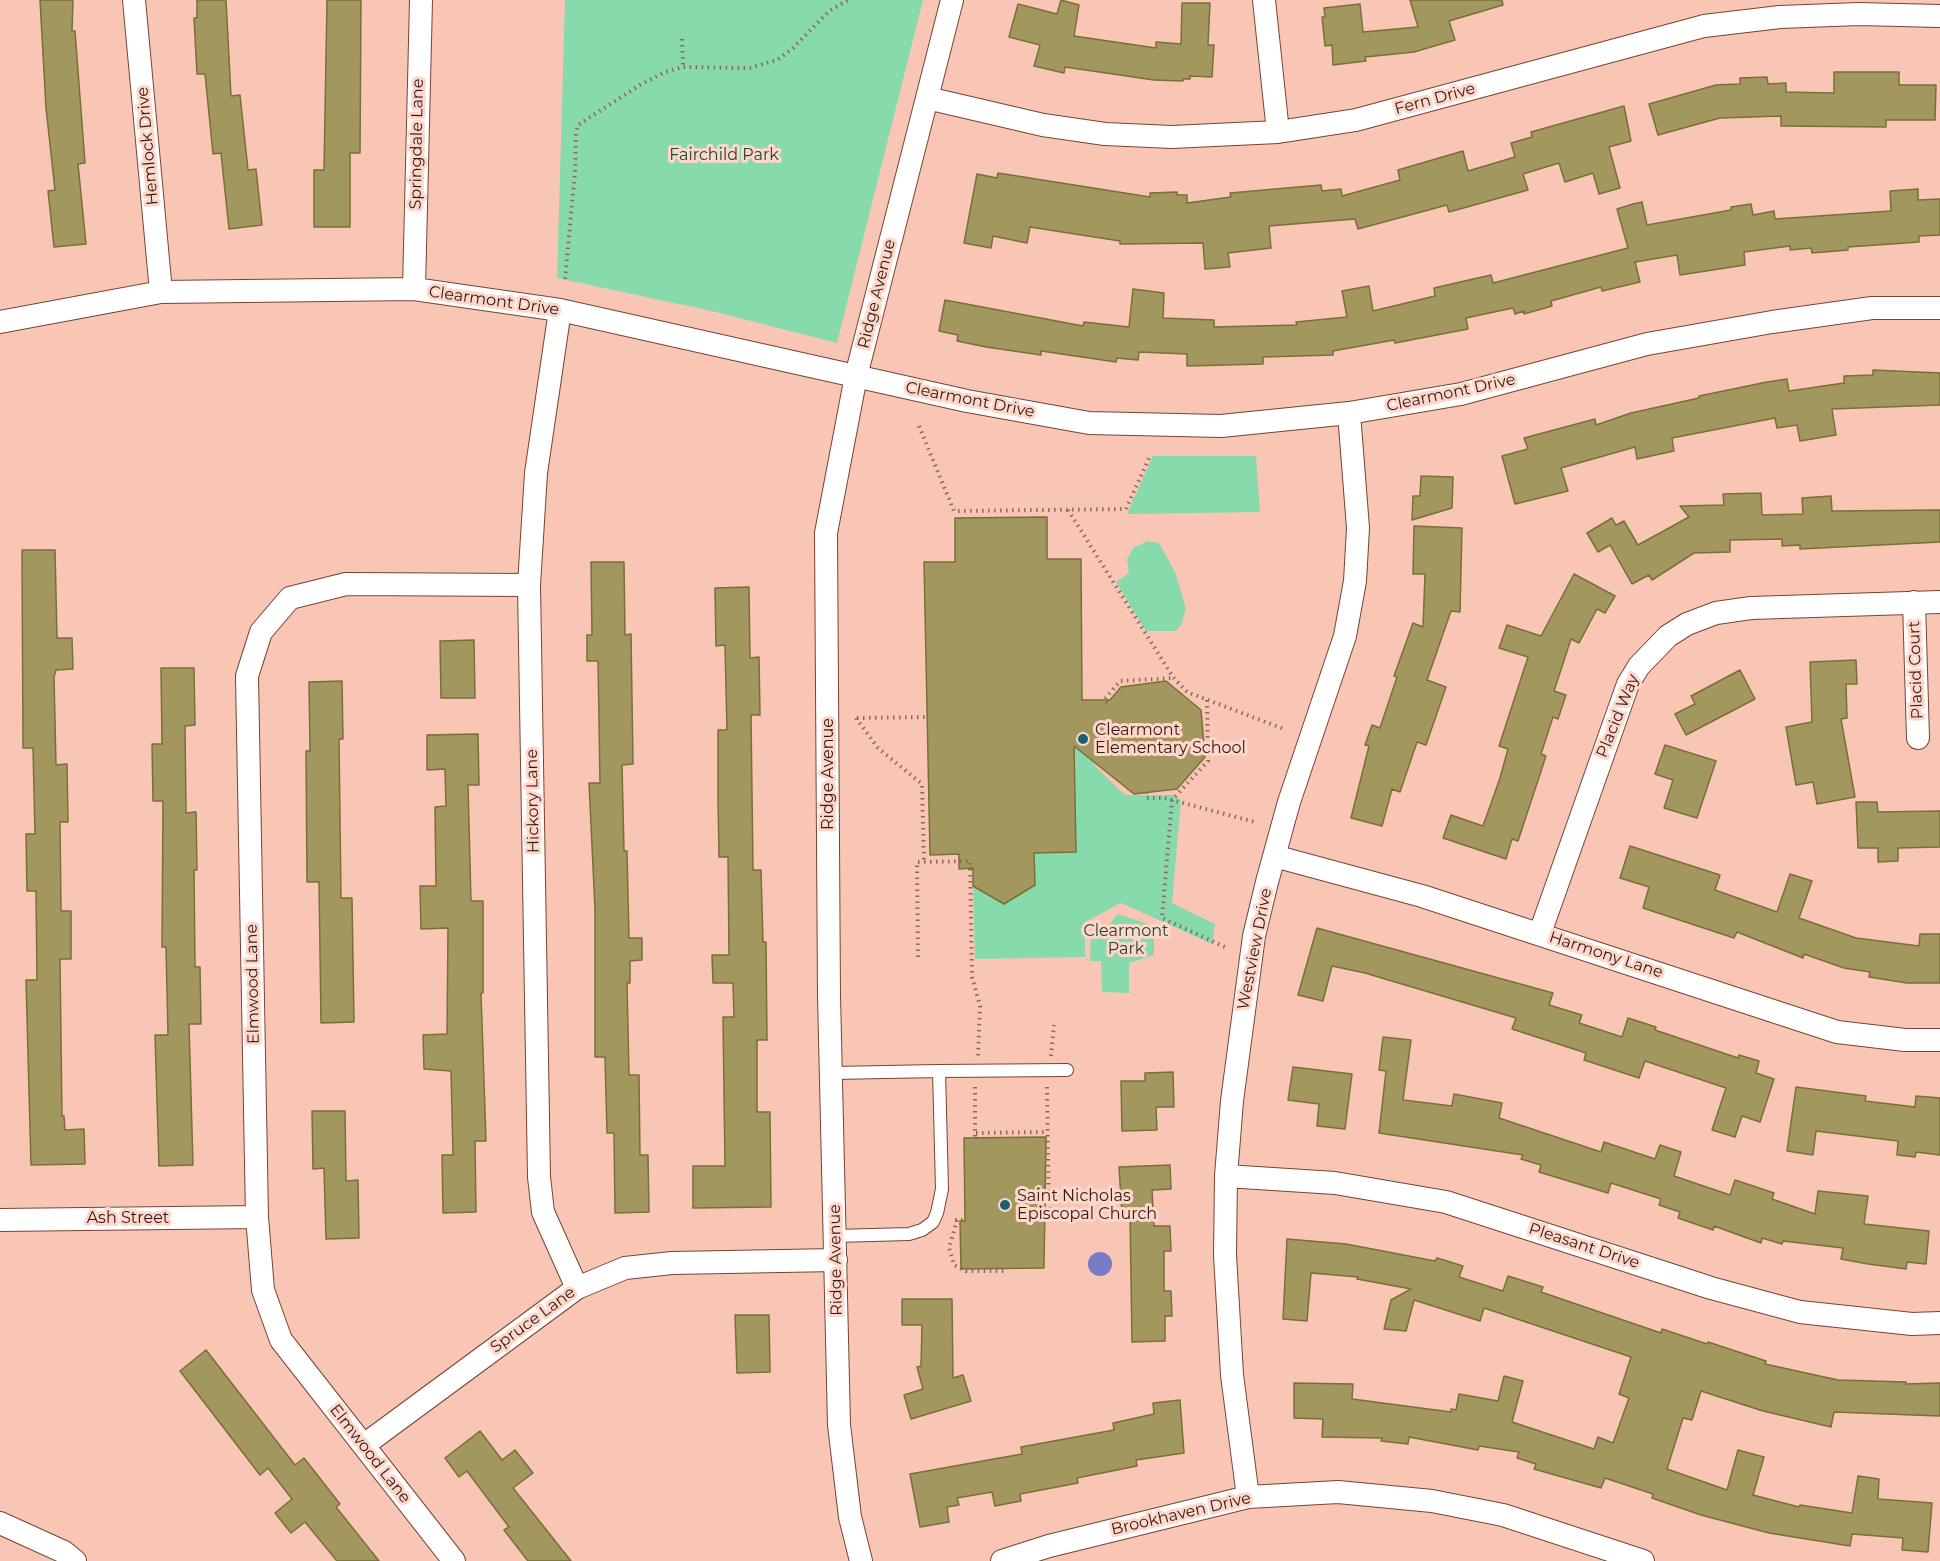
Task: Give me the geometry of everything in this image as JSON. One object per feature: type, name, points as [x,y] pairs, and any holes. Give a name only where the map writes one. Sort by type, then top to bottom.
[{"type":"street","name":"Hemlock Drive","points":[[134,0],[161,292]]},
{"type":"street","name":"Springdale Lane","points":[[414,289],[421,0]]},
{"type":"street","name":"Ridge Avenue","points":[[861,1561],[850,1517],[839,1425],[832,1073],[826,533],[856,376],[952,0]]},
{"type":"street","points":[[1264,0],[1278,132]]},
{"type":"street","name":"Fern Drive","points":[[927,98],[1043,125],[1105,134],[1172,137],[1278,132],[1367,117],[1704,26],[1780,17],[1859,14],[1940,16]]},
{"type":"street","name":"Clearmont Drive","points":[[0,322],[161,292],[414,289],[560,310],[967,401],[1089,423],[1221,426],[1349,413],[1461,394],[1647,344],[1772,322],[1872,308],[1940,308]]},
{"type":"street","name":"Hickory Lane","points":[[560,310],[536,473],[529,585],[539,1177],[543,1212],[577,1288]]},
{"type":"street","name":"Westview Drive","points":[[1248,1497],[1232,1375],[1225,1255],[1226,1176],[1241,1027],[1254,936],[1289,802],[1346,636],[1355,581],[1358,528],[1349,413]]},
{"type":"street","name":"Elmwood Lane","points":[[454,1561],[281,1340],[263,1290],[257,1217],[247,676],[261,632],[290,598],[346,584],[529,585]]},
{"type":"street","name":"Placid Court","points":[[1914,602],[1918,738]]},
{"type":"street","name":"Placid Way","points":[[1540,933],[1628,684],[1639,666],[1668,636],[1687,624],[1716,613],[1751,608],[1940,602]]},
{"type":"street","name":"Harmony Lane","points":[[1274,856],[1422,896],[1837,1032],[1905,1040],[1940,1040]]},
{"type":"street","name":"Pleasant Drive","points":[[1226,1176],[1335,1183],[1425,1198],[1506,1220],[1711,1288],[1800,1312],[1912,1324],[1940,1323]]},
{"type":"street","name":"Ash Street","points":[[0,1220],[257,1217]]},
{"type":"street","name":"Spruce Lane","points":[[364,1445],[577,1288],[625,1269],[672,1263],[836,1260]]},
{"type":"street","name":"Brookhaven Drive","points":[[1002,1561],[1049,1546],[1248,1497],[1338,1492],[1432,1501],[1503,1515],[1643,1561]]},
{"type":"street","points":[[0,1523],[64,1552],[75,1561]]},
{"type":"lane","points":[[832,1073],[1067,1070]]},
{"type":"lane","points":[[835,1236],[909,1234],[922,1230],[933,1222],[941,1202],[942,1189],[939,1071]]},
{"type":"path","points":[[565,279],[578,125],[640,85],[665,72],[683,67],[727,69],[764,66],[792,49],[829,11],[848,0]]},
{"type":"path","points":[[682,39],[683,67]]},
{"type":"path","points":[[919,426],[954,511],[1126,509],[1150,456]]},
{"type":"path","points":[[1068,510],[1173,678],[1187,692],[1284,729]]},
{"type":"path","points":[[1107,703],[1104,700],[1120,681],[1173,678]]},
{"type":"path","points":[[1207,700],[1208,761],[1172,800],[1162,918],[1225,947]]},
{"type":"path","points":[[924,862],[922,784],[878,748],[856,718],[927,717]]},
{"type":"path","points":[[1147,792],[1147,798],[1172,800],[1255,822]]},
{"type":"path","points":[[918,957],[917,862],[970,861],[972,977],[980,1006],[975,1135],[1048,1132]]},
{"type":"path","points":[[1048,1221],[1047,1070],[1054,1040],[1054,1025]]},
{"type":"path","points":[[957,1220],[949,1248],[954,1265],[966,1271],[1006,1271]]},
{"type":"green space","name":"Fairchild Park","points":[[565,0],[923,0],[837,343],[716,312],[557,278]]},
{"type":"green space","points":[[1153,456],[1256,456],[1260,512],[1127,514]]},
{"type":"green space","points":[[1148,541],[1159,543],[1175,572],[1186,609],[1181,625],[1176,631],[1146,631],[1116,582],[1129,573],[1127,560],[1133,548]]},
{"type":"green space","points":[[1074,748],[1093,748],[1094,765],[1125,795],[1172,795],[1181,800],[1172,903],[1215,924],[1212,944],[1121,903],[1085,922],[1085,957],[975,959],[973,886],[1004,904],[1035,885],[1034,853],[1076,852]]},
{"type":"green space","name":"Clearmont Park","points":[[1117,914],[1154,926],[1154,955],[1129,963],[1129,993],[1102,992],[1101,961],[1090,961],[1091,932],[1103,932],[1103,926],[1109,926]]},
{"type":"water","points":[[1100,1252],[1109,1255],[1112,1264],[1109,1273],[1100,1276],[1091,1273],[1088,1264],[1091,1255]]},
{"type":"building","points":[[40,0],[73,0],[72,31],[75,31],[85,163],[78,164],[86,244],[54,247],[48,191],[55,190],[46,108]]},
{"type":"building","points":[[197,0],[226,0],[231,96],[240,95],[248,170],[256,169],[262,225],[229,229],[221,153],[213,154],[205,74],[197,74],[194,18],[197,18]]},
{"type":"building","points":[[327,0],[361,0],[360,153],[350,153],[350,227],[314,227],[314,170],[324,170]]},
{"type":"building","points":[[1061,0],[1079,5],[1074,36],[1156,48],[1156,42],[1181,44],[1182,3],[1210,3],[1208,45],[1214,45],[1212,77],[1190,76],[1190,79],[1183,79],[1183,81],[1154,80],[1065,67],[1064,73],[1034,66],[1040,45],[1009,37],[1018,4],[1057,14]]},
{"type":"building","points":[[1410,0],[1502,0],[1503,5],[1449,21],[1455,40],[1414,52],[1365,57],[1366,61],[1333,65],[1332,45],[1325,46],[1322,17],[1325,17],[1324,8],[1360,4],[1363,32],[1418,27]]},
{"type":"building","points":[[1834,72],[1899,72],[1899,85],[1936,85],[1935,120],[1886,120],[1886,127],[1781,126],[1781,116],[1720,118],[1658,135],[1649,104],[1716,85],[1740,84],[1740,78],[1767,77],[1768,84],[1786,83],[1786,92],[1834,93]]},
{"type":"building","points":[[1624,106],[1631,141],[1609,147],[1620,188],[1599,194],[1593,173],[1565,182],[1559,163],[1523,174],[1528,190],[1449,212],[1447,205],[1358,229],[1355,219],[1269,226],[1271,248],[1228,253],[1230,267],[1205,269],[1203,243],[1120,244],[1120,241],[1030,227],[1027,243],[993,236],[991,248],[964,243],[977,174],[997,178],[998,173],[1150,197],[1150,193],[1177,192],[1177,195],[1187,195],[1187,203],[1231,197],[1230,193],[1321,185],[1322,191],[1341,189],[1342,196],[1400,180],[1398,170],[1463,151],[1468,171],[1515,157],[1511,143],[1532,137],[1531,132]]},
{"type":"building","points":[[1918,189],[1918,200],[1940,199],[1940,235],[1919,236],[1919,242],[1848,247],[1848,250],[1812,253],[1811,248],[1790,250],[1790,246],[1744,252],[1745,265],[1680,275],[1677,255],[1635,262],[1640,282],[1602,291],[1601,287],[1551,301],[1552,306],[1524,314],[1524,311],[1515,314],[1513,308],[1466,318],[1468,329],[1395,343],[1394,340],[1333,351],[1333,355],[1263,357],[1263,364],[1187,366],[1187,354],[1139,352],[1138,360],[1117,358],[1116,362],[1041,351],[1041,355],[986,347],[957,341],[958,335],[939,331],[945,300],[1083,326],[1084,322],[1129,327],[1133,289],[1164,293],[1163,318],[1214,320],[1214,327],[1297,325],[1296,322],[1347,317],[1342,291],[1369,286],[1373,311],[1435,296],[1434,288],[1491,275],[1493,283],[1628,248],[1617,209],[1642,202],[1647,225],[1731,210],[1731,207],[1751,204],[1753,215],[1774,211],[1775,219],[1891,211],[1890,191]]},
{"type":"building","points":[[1873,370],[1940,373],[1940,405],[1832,409],[1836,435],[1800,441],[1797,425],[1777,428],[1775,418],[1672,438],[1674,451],[1637,459],[1635,447],[1561,468],[1568,491],[1515,504],[1502,456],[1528,449],[1524,438],[1595,419],[1596,425],[1631,413],[1767,382],[1787,379],[1789,391],[1844,383],[1844,376],[1873,375]]},
{"type":"building","points":[[1421,476],[1453,477],[1452,508],[1412,520],[1413,496],[1420,496]]},
{"type":"building","points":[[1761,493],[1762,515],[1803,514],[1802,498],[1831,496],[1832,511],[1940,510],[1940,542],[1800,549],[1800,545],[1782,546],[1782,539],[1730,540],[1730,552],[1694,553],[1652,580],[1649,575],[1632,584],[1610,545],[1598,552],[1587,533],[1612,518],[1616,525],[1624,521],[1638,545],[1689,517],[1680,506],[1724,505],[1723,494]]},
{"type":"building","points":[[1047,517],[1047,559],[1081,559],[1082,700],[1110,700],[1121,687],[1166,681],[1201,710],[1205,757],[1177,789],[1134,794],[1074,746],[1076,852],[1034,853],[1035,885],[1004,904],[973,886],[973,868],[959,869],[959,854],[930,855],[924,562],[955,562],[955,518]]},
{"type":"building","points":[[1414,526],[1462,528],[1460,612],[1451,611],[1427,680],[1446,687],[1426,745],[1417,742],[1400,792],[1392,789],[1382,826],[1351,818],[1369,746],[1365,745],[1372,725],[1380,728],[1397,677],[1394,676],[1413,623],[1423,627],[1425,574],[1413,574]]},
{"type":"building","points":[[22,550],[55,550],[57,638],[72,638],[73,669],[56,670],[54,677],[56,765],[67,764],[68,822],[60,822],[61,911],[71,911],[71,959],[60,959],[62,1116],[64,1116],[65,1130],[84,1129],[85,1164],[31,1165],[26,980],[37,980],[36,891],[27,891],[26,834],[35,834],[33,748],[23,748]]},
{"type":"building","points":[[591,562],[624,562],[625,635],[631,634],[633,764],[622,765],[624,851],[627,851],[629,938],[642,938],[642,960],[630,961],[630,983],[627,983],[629,1075],[639,1075],[640,1155],[648,1155],[649,1212],[615,1213],[614,1133],[607,1133],[605,1057],[595,1057],[595,909],[589,783],[600,783],[598,661],[587,661],[587,635],[592,635]]},
{"type":"building","points":[[1574,574],[1615,596],[1605,613],[1597,609],[1579,643],[1571,639],[1554,691],[1566,695],[1558,719],[1553,717],[1541,754],[1546,756],[1518,841],[1512,839],[1506,859],[1443,838],[1451,815],[1483,826],[1500,778],[1508,749],[1499,746],[1528,657],[1499,648],[1507,625],[1541,636]]},
{"type":"building","points":[[749,587],[750,658],[759,657],[760,715],[751,715],[753,870],[761,870],[763,942],[766,942],[767,1040],[757,1040],[757,1112],[770,1112],[771,1207],[693,1208],[693,1166],[725,1166],[723,1017],[734,1017],[733,983],[713,983],[712,955],[729,955],[728,857],[719,857],[718,799],[718,730],[727,730],[725,645],[716,646],[715,588]]},
{"type":"building","points":[[474,640],[475,698],[441,698],[440,641]]},
{"type":"building","points":[[1856,660],[1857,684],[1846,684],[1847,718],[1841,719],[1855,797],[1817,804],[1813,782],[1796,785],[1786,727],[1812,722],[1810,662]]},
{"type":"building","points":[[161,668],[194,668],[195,725],[185,726],[186,813],[196,812],[195,967],[200,967],[201,1024],[189,1024],[193,1165],[159,1166],[155,1035],[168,1035],[166,947],[162,947],[163,801],[153,801],[152,744],[162,744]]},
{"type":"building","points":[[1740,670],[1755,699],[1686,735],[1675,714],[1695,704],[1691,696]]},
{"type":"building","points":[[342,681],[343,739],[339,739],[341,898],[352,898],[354,1022],[321,1023],[319,882],[307,882],[306,751],[310,751],[309,682]]},
{"type":"building","points":[[478,734],[479,785],[468,785],[471,901],[483,901],[483,993],[481,993],[486,1141],[475,1141],[476,1212],[443,1213],[442,1155],[453,1155],[451,1071],[424,1069],[423,1035],[447,1034],[448,928],[421,929],[420,886],[436,886],[435,807],[446,806],[445,769],[427,770],[427,735]]},
{"type":"building","points":[[1665,745],[1716,761],[1697,818],[1664,808],[1673,780],[1655,774]]},
{"type":"building","points":[[1856,802],[1877,802],[1878,812],[1940,811],[1940,847],[1898,848],[1898,861],[1878,862],[1878,848],[1858,848]]},
{"type":"building","points":[[1630,846],[1720,875],[1715,890],[1777,912],[1790,874],[1812,881],[1799,918],[1856,938],[1919,946],[1920,934],[1940,934],[1940,983],[1907,983],[1869,977],[1870,972],[1844,968],[1804,954],[1803,958],[1737,932],[1734,938],[1643,908],[1649,887],[1620,878]]},
{"type":"building","points":[[1317,928],[1553,993],[1549,1005],[1582,1015],[1579,1023],[1622,1037],[1628,1018],[1656,1027],[1655,1030],[1738,1058],[1739,1055],[1759,1061],[1756,1073],[1774,1079],[1760,1122],[1742,1116],[1735,1137],[1712,1130],[1726,1088],[1645,1061],[1639,1078],[1584,1060],[1586,1053],[1512,1029],[1516,1018],[1365,973],[1332,966],[1323,1001],[1298,995]]},
{"type":"building","points":[[1383,1037],[1411,1040],[1403,1100],[1452,1106],[1454,1094],[1502,1103],[1499,1118],[1601,1152],[1604,1142],[1655,1159],[1660,1145],[1681,1152],[1674,1176],[1730,1195],[1735,1180],[1774,1193],[1772,1199],[1815,1214],[1818,1191],[1868,1196],[1864,1224],[1929,1231],[1926,1264],[1907,1262],[1906,1269],[1841,1259],[1843,1248],[1783,1241],[1782,1244],[1762,1238],[1761,1243],[1714,1226],[1713,1230],[1678,1218],[1680,1212],[1659,1205],[1661,1199],[1611,1183],[1608,1193],[1539,1172],[1541,1165],[1521,1159],[1523,1155],[1379,1133],[1386,1071],[1379,1070]]},
{"type":"building","points":[[1293,1067],[1352,1074],[1345,1129],[1317,1126],[1319,1104],[1288,1100]]},
{"type":"building","points":[[1173,1072],[1174,1107],[1156,1107],[1157,1130],[1122,1131],[1121,1081],[1145,1081],[1145,1073]]},
{"type":"building","points":[[1796,1087],[1866,1096],[1865,1101],[1915,1107],[1916,1096],[1940,1098],[1940,1155],[1916,1152],[1915,1157],[1897,1155],[1898,1141],[1816,1131],[1813,1155],[1787,1151]]},
{"type":"building","points":[[312,1111],[345,1111],[346,1181],[358,1180],[359,1238],[326,1239],[324,1168],[313,1169]]},
{"type":"building","name":"Saint Nicholas Episcopal Church","points":[[1046,1137],[1044,1268],[961,1269],[960,1221],[965,1221],[964,1138]]},
{"type":"building","points":[[1170,1165],[1171,1189],[1152,1190],[1154,1226],[1170,1226],[1171,1251],[1164,1251],[1164,1291],[1171,1291],[1172,1316],[1165,1316],[1165,1341],[1132,1342],[1130,1214],[1122,1215],[1119,1167]]},
{"type":"building","points":[[1287,1239],[1346,1244],[1435,1261],[1437,1258],[1463,1266],[1459,1277],[1503,1291],[1508,1276],[1543,1287],[1541,1292],[1661,1333],[1662,1329],[1707,1344],[1708,1342],[1766,1361],[1765,1364],[1838,1380],[1906,1382],[1906,1384],[1940,1383],[1940,1416],[1834,1412],[1831,1427],[1763,1411],[1701,1391],[1692,1420],[1683,1418],[1667,1469],[1727,1490],[1738,1450],[1764,1457],[1753,1495],[1799,1507],[1800,1505],[1852,1513],[1858,1476],[1879,1479],[1878,1499],[1932,1503],[1928,1552],[1902,1550],[1903,1538],[1852,1534],[1850,1546],[1769,1533],[1701,1515],[1652,1498],[1653,1494],[1605,1478],[1601,1488],[1534,1469],[1536,1464],[1517,1458],[1519,1452],[1479,1446],[1478,1450],[1409,1437],[1408,1444],[1381,1441],[1382,1438],[1322,1437],[1323,1419],[1294,1418],[1294,1383],[1353,1384],[1352,1399],[1451,1412],[1451,1409],[1456,1410],[1459,1394],[1498,1401],[1504,1376],[1523,1381],[1512,1422],[1594,1449],[1598,1437],[1613,1443],[1629,1398],[1619,1394],[1631,1357],[1484,1308],[1480,1321],[1414,1300],[1406,1331],[1384,1329],[1391,1300],[1411,1289],[1357,1279],[1358,1277],[1311,1273],[1307,1321],[1283,1319]]},
{"type":"building","points":[[902,1299],[952,1299],[953,1378],[963,1375],[971,1401],[911,1419],[904,1395],[923,1389],[917,1367],[921,1366],[922,1325],[902,1325]]},
{"type":"building","points":[[735,1315],[769,1315],[770,1372],[737,1373]]},
{"type":"building","points":[[206,1350],[295,1465],[304,1458],[340,1504],[336,1507],[379,1561],[337,1561],[305,1522],[291,1533],[275,1513],[292,1499],[268,1468],[260,1475],[180,1371]]},
{"type":"building","points":[[1180,1400],[1184,1453],[1136,1460],[1137,1466],[1077,1478],[1078,1483],[1020,1494],[1021,1501],[995,1506],[992,1492],[957,1498],[959,1505],[947,1507],[949,1522],[920,1527],[910,1474],[1022,1454],[1021,1447],[1114,1430],[1113,1423],[1154,1414],[1153,1403]]},
{"type":"building","points":[[480,1431],[502,1460],[515,1450],[533,1473],[513,1488],[571,1561],[528,1561],[504,1530],[509,1527],[467,1471],[459,1477],[445,1458]]},
{"type":"place","name":"Clearmont Elementary School","points":[[1083,739]]},
{"type":"place","name":"Saint Nicholas Episcopal Church","points":[[1005,1205]]}]
